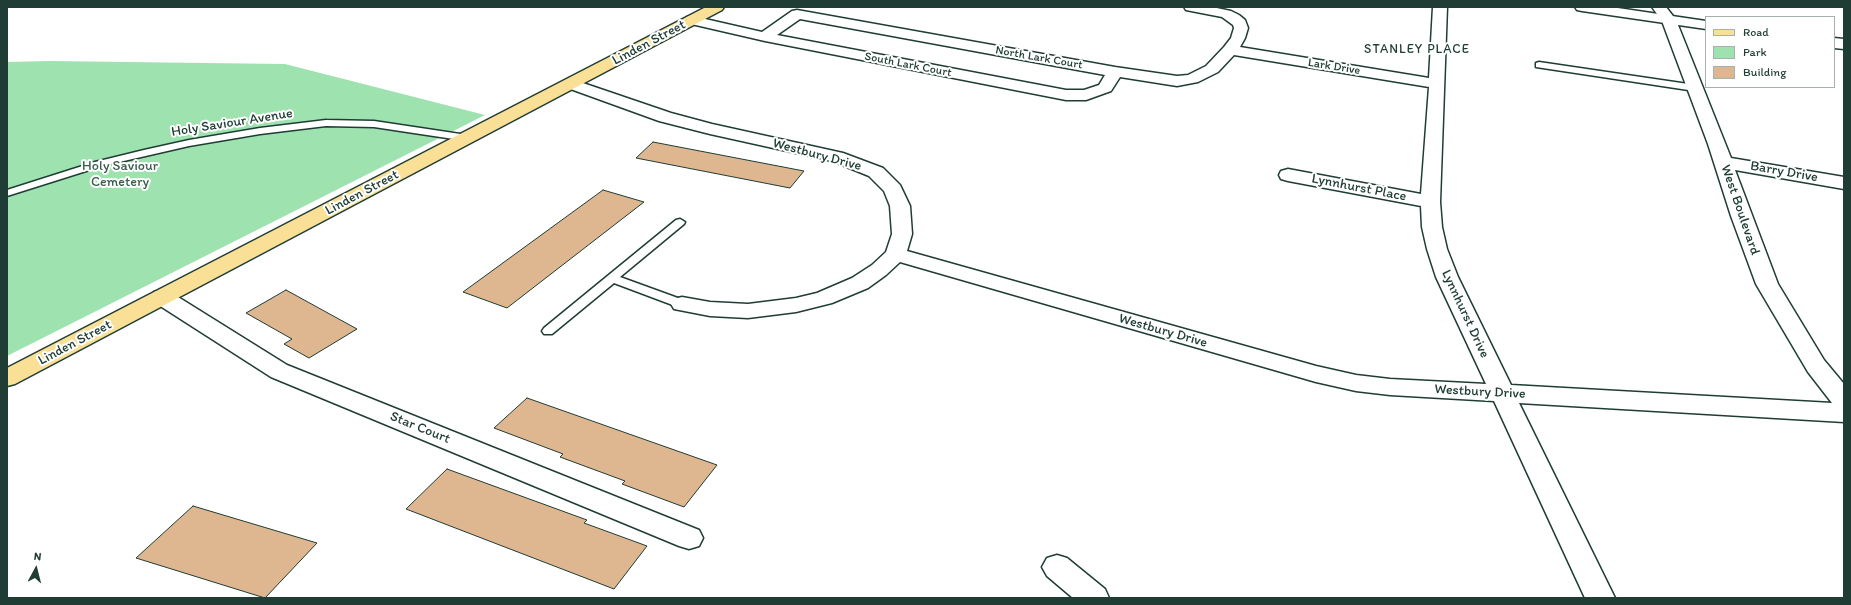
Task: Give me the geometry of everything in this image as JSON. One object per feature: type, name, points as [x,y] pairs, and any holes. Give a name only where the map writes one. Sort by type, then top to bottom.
[{"type":"main road","name":"Linden Street","points":[[7,378],[717,7]]},
{"type":"street","name":"North Lark Court","points":[[764,37],[797,14],[1116,72],[1177,81],[1192,79],[1212,69],[1230,50],[1238,38],[1241,28],[1240,23],[1226,14],[1191,7]]},
{"type":"street","name":"Lynnhurst Drive","points":[[1440,7],[1430,202],[1432,227],[1447,277],[1600,598]]},
{"type":"street","points":[[1582,7],[1664,13],[1705,25]]},
{"type":"street","name":"West Boulevard","points":[[1664,13],[1695,88],[1767,284],[1816,366],[1844,400]]},
{"type":"street","name":"South Lark Court","points":[[692,20],[764,37],[1066,95],[1086,95],[1101,89],[1111,80],[1116,72]]},
{"type":"street","name":"Lark Drive","points":[[1230,50],[1437,84]]},
{"type":"street","name":"Westbury Drive","points":[[571,84],[665,117],[710,129],[837,157],[876,172],[893,189],[900,206],[902,234],[896,254],[1316,374],[1356,383],[1390,387],[1844,413]]},
{"type":"street","name":"Barry Drive","points":[[1723,162],[1844,183]]},
{"type":"street","name":"Lynnhurst Place","points":[[1288,175],[1430,202]]},
{"type":"street","points":[[682,304],[710,309],[748,311],[796,305],[824,298],[860,283],[879,270],[896,254]]},
{"type":"street","name":"Star Court","points":[[162,297],[279,371],[689,538]]},
{"type":"street","points":[[1057,567],[1094,598]]},
{"type":"lane","points":[[1539,65],[1695,88]]},
{"type":"lane","name":"Holy Saviour Avenue","points":[[7,193],[99,164],[144,153],[202,140],[274,129],[326,123],[374,124],[467,138]]},
{"type":"lane","points":[[548,331],[680,222]]},
{"type":"lane","points":[[612,278],[682,304]]},
{"type":"green space","name":"Holy Saviour Cemetery","points":[[49,61],[285,64],[485,115],[7,356],[7,62]]},
{"type":"building","points":[[653,142],[804,171],[790,188],[636,158]]},
{"type":"building","points":[[603,190],[644,202],[507,308],[463,292]]},
{"type":"building","points":[[286,290],[357,329],[309,358],[284,344],[292,339],[246,313]]},
{"type":"building","points":[[527,398],[717,465],[684,507],[622,484],[625,481],[560,457],[563,454],[494,428]]},
{"type":"building","points":[[447,469],[587,520],[584,523],[647,546],[614,589],[406,509]]},
{"type":"building","points":[[193,506],[317,543],[265,598],[136,558]]},
{"type":"district","name":"STANLEY PLACE","points":[[1417,50]]}]
